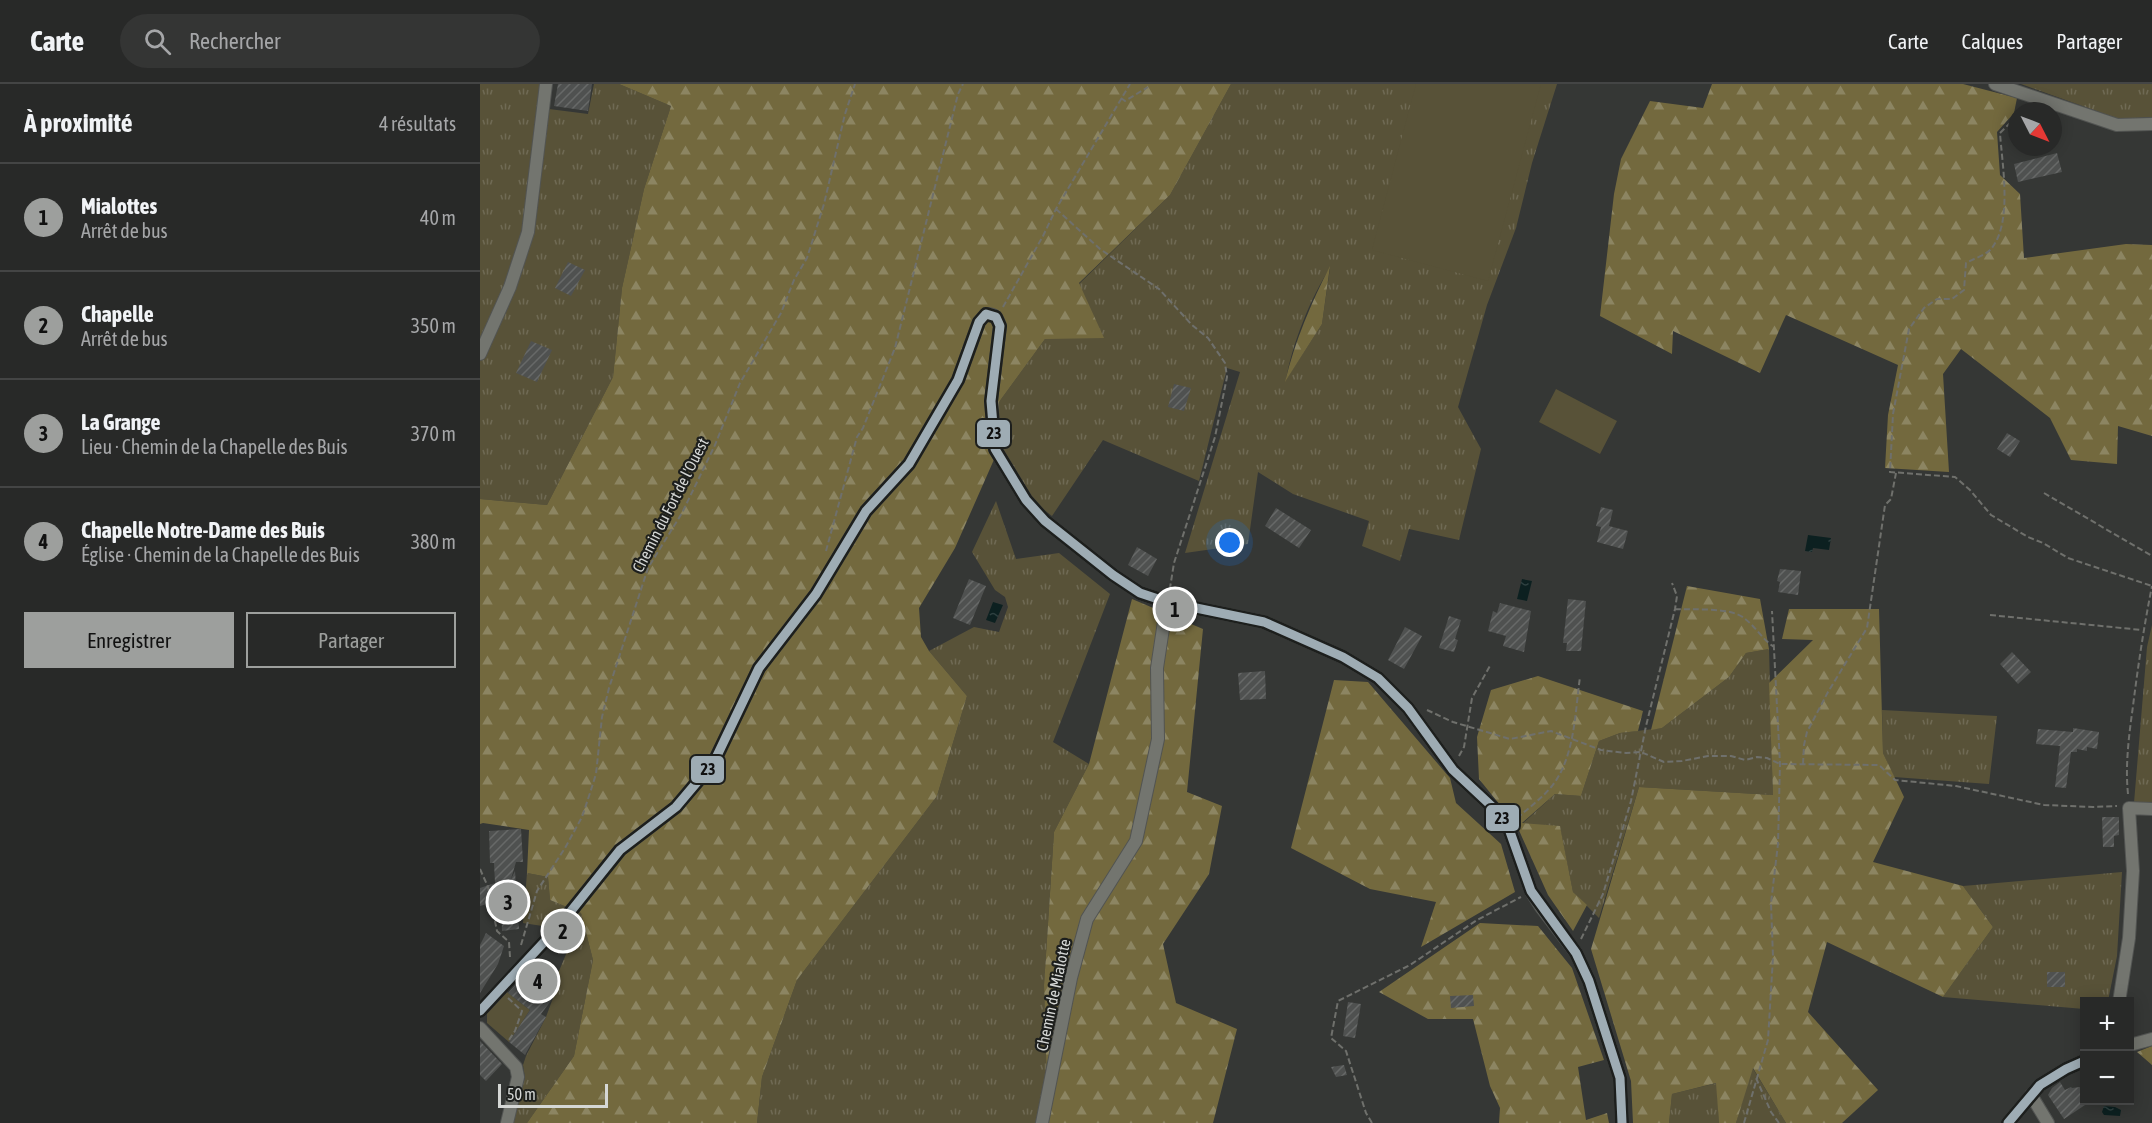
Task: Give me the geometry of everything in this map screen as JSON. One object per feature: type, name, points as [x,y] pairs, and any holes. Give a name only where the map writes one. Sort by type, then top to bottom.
[{"type":"street","points":[[480,354],[510,287],[528,232],[546,84]]},
{"type":"street","points":[[1995,84],[2116,125],[2152,124]]},
{"type":"street","points":[[480,1011],[559,926],[620,850],[675,807],[714,762],[759,668],[816,594],[866,511],[909,464],[958,380],[979,322],[986,314],[993,314],[997,317],[1000,326],[991,402],[995,449],[1026,500],[1045,521],[1113,575],[1140,593],[1167,602],[1264,622],[1343,657],[1377,678],[1408,708],[1453,770],[1499,813],[1508,826],[1531,891],[1576,952],[1589,981],[1620,1078],[1622,1123]]},
{"type":"street","name":"Chemin de Mialotte","points":[[1042,1123],[1071,978],[1087,919],[1136,841],[1158,739],[1157,668],[1167,602]]},
{"type":"street","points":[[2119,997],[2129,938],[2133,871],[2129,808],[2152,809]]},
{"type":"street","points":[[480,1028],[516,1066],[518,1077],[507,1123]]},
{"type":"street","points":[[2134,1044],[2152,1039]]},
{"type":"street","points":[[2008,1123],[2040,1085],[2080,1063]]},
{"type":"street","points":[[2031,1095],[2048,1123]]},
{"type":"path","name":"Chemin du Fort de l'Ouest","points":[[521,945],[537,891],[582,817],[596,774],[602,717],[609,688],[648,568],[682,513],[715,445],[740,383],[781,313],[794,280],[807,258],[824,204],[845,114],[855,84]]},
{"type":"path","points":[[825,555],[857,437],[864,428],[895,348],[958,94],[963,84]]},
{"type":"path","points":[[997,317],[1056,209],[1130,84]]},
{"type":"path","points":[[1121,98],[1125,101],[1148,87]]},
{"type":"path","points":[[2008,125],[2000,133],[2005,207],[1998,233],[1990,250],[1966,263],[1964,290],[1952,299],[1938,299],[1924,308],[1908,329],[1893,414],[1890,472],[1955,477],[1970,490],[1991,515],[2028,537],[2068,558],[2152,586],[2143,630],[2129,739],[2126,780],[2129,808]]},
{"type":"path","points":[[1056,209],[1100,249],[1159,289],[1218,349],[1225,363],[1224,399],[1215,437],[1174,563],[1167,602]]},
{"type":"path","points":[[1803,765],[1807,732],[1867,628],[1885,505],[1891,500],[1896,473]]},
{"type":"path","points":[[2044,493],[2152,556]]},
{"type":"path","points":[[1576,952],[1603,894],[1631,801],[1675,609],[1677,596],[1672,584]]},
{"type":"path","points":[[1675,609],[1734,612],[1744,618],[1764,640],[1774,647]]},
{"type":"path","points":[[1744,1123],[1768,1040],[1773,957],[1771,903],[1778,844],[1780,764],[1772,611]]},
{"type":"path","points":[[1990,615],[2143,630]]},
{"type":"path","points":[[1453,770],[1464,747],[1472,698],[1491,664]]},
{"type":"path","points":[[1508,826],[1552,785],[1563,768],[1571,740],[1580,677]]},
{"type":"path","points":[[1408,708],[1426,709],[1453,722],[1510,739],[1551,731],[1600,750],[1641,752],[1664,762],[1708,756],[1731,756],[1745,760],[1757,757],[1767,758],[1780,764],[1879,765],[1894,780],[1956,786],[2044,805],[2093,807],[2124,805],[2129,808]]},
{"type":"path","points":[[480,870],[488,887],[497,931],[509,942],[512,976]]},
{"type":"path","points":[[1372,1123],[1366,1113],[1346,1051],[1331,1038],[1338,1001],[1410,965],[1477,920],[1531,891]]},
{"type":"path","points":[[499,990],[522,1011],[508,1041]]},
{"type":"path","points":[[1756,1078],[1771,1112],[1779,1123]]},
{"type":"green space","points":[[480,84],[552,84],[549,109],[588,114],[594,84],[619,84],[671,106],[644,189],[622,288],[613,377],[547,505],[480,499]]},
{"type":"green space","points":[[619,84],[1231,84],[1170,195],[1079,283],[1104,338],[1045,339],[999,402],[1000,446],[955,548],[919,608],[921,637],[929,651],[967,696],[937,796],[797,980],[762,1077],[757,1123],[527,1123],[574,1056],[593,960],[581,913],[550,900],[548,877],[527,873],[529,830],[480,824],[480,499],[547,505],[613,377],[622,288],[644,189],[671,106]]},
{"type":"green space","points":[[1231,84],[1557,84],[1532,163],[1516,228],[1487,305],[1458,407],[1481,449],[1459,540],[1409,529],[1400,561],[1362,546],[1369,521],[1293,494],[1258,472],[1248,544],[1185,553],[1240,372],[1227,368],[1199,481],[1103,440],[1052,516],[1026,496],[1000,446],[999,402],[1045,339],[1079,284],[1170,195]],"holes":[[[1330,268],[1322,324],[1286,380],[1292,353],[1303,322]]]},
{"type":"green space","points":[[1416,84],[1541,84],[1488,281],[1372,250]]},
{"type":"green space","points":[[1712,84],[1963,84],[2017,98],[2016,102],[2008,102],[2008,120],[1997,132],[2000,175],[2020,194],[2024,258],[2126,244],[2152,245],[2152,436],[2118,426],[2117,464],[2071,460],[2050,418],[1961,349],[1943,374],[1949,472],[1885,468],[1888,415],[1898,365],[1786,315],[1760,373],[1673,331],[1672,354],[1600,316],[1614,194],[1621,159],[1650,101],[1703,108]]},
{"type":"green space","points":[[2021,84],[2152,84],[2152,117],[2119,119]]},
{"type":"green space","points":[[1330,266],[1322,324],[1285,382],[1304,322]]},
{"type":"green space","points":[[1556,389],[1617,421],[1600,454],[1539,422]]},
{"type":"green space","points":[[996,501],[1016,559],[1059,553],[1110,594],[1053,742],[1089,764],[1054,832],[1044,985],[1048,1123],[757,1123],[762,1077],[797,980],[937,796],[967,696],[929,651],[974,627],[999,632],[1008,607],[1005,597],[995,590],[972,552]]},
{"type":"green space","points":[[1687,586],[1760,599],[1769,649],[1746,653],[1729,677],[1662,728],[1651,730]]},
{"type":"green space","points":[[1132,599],[1203,629],[1187,792],[1222,806],[1209,874],[1163,944],[1176,1003],[1237,1029],[1213,1123],[1048,1123],[1044,985],[1054,832],[1089,764]]},
{"type":"green space","points":[[1789,609],[1879,609],[1883,753],[1904,797],[1873,862],[1963,886],[1993,927],[1943,997],[1827,942],[1808,1012],[1878,1090],[1842,1123],[1786,1123],[1753,1068],[1736,1123],[1719,1123],[1716,1083],[1672,1094],[1669,1123],[1633,1123],[1631,1081],[1591,949],[1639,787],[1773,795],[1769,683],[1813,640],[1782,639]]},
{"type":"green space","points":[[2152,625],[2152,804],[2134,803],[2147,647]]},
{"type":"green space","points":[[1769,649],[1773,795],[1639,787],[1599,918],[1573,892],[1560,827],[1522,824],[1555,794],[1581,796],[1599,741],[1620,733],[1662,728],[1729,677],[1746,653]]},
{"type":"green space","points":[[1538,676],[1643,711],[1638,731],[1620,733],[1599,741],[1581,796],[1555,794],[1522,823],[1560,826],[1573,892],[1587,905],[1573,931],[1548,895],[1517,826],[1479,779],[1477,737],[1491,690]]},
{"type":"green space","points":[[1334,680],[1368,682],[1450,778],[1456,803],[1501,844],[1515,892],[1421,947],[1436,902],[1370,889],[1291,848]]},
{"type":"green space","points":[[1882,710],[1997,716],[1989,784],[1894,777],[1883,753]]},
{"type":"green space","points":[[2122,872],[2117,956],[2109,997],[2080,997],[2080,1009],[1943,997],[1993,927],[1963,886]]},
{"type":"green space","points":[[527,873],[548,877],[550,900],[581,913],[593,960],[574,1056],[527,1123],[509,1123],[525,1078],[523,1065],[526,1056],[553,998],[546,994],[559,971],[574,935],[562,929],[523,923]]},
{"type":"green space","points":[[1480,923],[1538,926],[1572,968],[1604,1060],[1578,1067],[1586,1120],[1607,1113],[1609,1123],[1499,1123],[1500,1108],[1490,1086],[1473,1019],[1428,1019],[1379,992]]},
{"type":"green space","points":[[507,992],[530,1010],[509,1042],[487,1023],[487,1012]]},
{"type":"green space","points":[[2152,1046],[2152,1065],[2137,1052]]},
{"type":"green space","points":[[1752,1067],[1786,1123],[1736,1123]]},
{"type":"green space","points":[[1717,1083],[1719,1123],[1669,1123],[1672,1094]]},
{"type":"water","points":[[1808,535],[1831,538],[1829,550],[1813,548],[1812,552],[1805,551]]},
{"type":"water","points":[[1522,579],[1532,581],[1527,601],[1517,599]]},
{"type":"water","points":[[993,602],[1003,605],[995,623],[986,620]]},
{"type":"water","points":[[2104,1106],[2121,1110],[2120,1116],[2104,1115],[2102,1112]]},
{"type":"building","points":[[558,84],[592,84],[588,111],[554,106]]},
{"type":"building","points":[[2045,156],[2058,156],[2062,172],[2018,182],[2014,164]]},
{"type":"building","points":[[568,262],[585,270],[571,296],[555,288]]},
{"type":"building","points":[[531,341],[552,350],[537,382],[516,373]]},
{"type":"building","points":[[1174,384],[1191,388],[1184,411],[1168,407]]},
{"type":"building","points":[[2007,433],[2020,441],[2010,457],[1997,449]]},
{"type":"building","points":[[1601,507],[1613,510],[1609,526],[1628,531],[1623,549],[1597,542],[1601,527],[1596,526]]},
{"type":"building","points":[[1276,508],[1311,530],[1299,548],[1265,526]]},
{"type":"building","points":[[1137,547],[1157,559],[1148,576],[1128,565]]},
{"type":"building","points":[[1780,569],[1801,571],[1798,595],[1778,592],[1780,582],[1777,581]]},
{"type":"building","points":[[969,579],[986,586],[970,625],[953,618]]},
{"type":"building","points":[[1568,599],[1586,601],[1581,651],[1566,651],[1567,643],[1563,643]]},
{"type":"building","points":[[1500,603],[1531,611],[1524,652],[1503,646],[1506,636],[1488,631],[1493,611],[1497,613]]},
{"type":"building","points":[[1449,616],[1461,620],[1455,639],[1458,640],[1454,652],[1439,648]]},
{"type":"building","points":[[1405,627],[1422,636],[1404,669],[1388,660]]},
{"type":"building","points":[[2012,652],[2031,672],[2018,684],[2000,664]]},
{"type":"building","points":[[1265,671],[1266,699],[1240,700],[1238,673]]},
{"type":"building","points":[[2073,728],[2099,732],[2097,749],[2087,747],[2087,751],[2077,749],[2077,752],[2071,752],[2066,788],[2055,787],[2060,746],[2036,744],[2038,729],[2073,732]]},
{"type":"building","points":[[2102,817],[2119,817],[2119,835],[2114,836],[2114,847],[2103,847]]},
{"type":"building","points":[[521,829],[523,862],[516,862],[511,879],[515,871],[519,929],[502,931],[501,900],[480,906],[480,888],[495,883],[494,863],[490,863],[489,831]]},
{"type":"building","points":[[486,933],[504,946],[498,964],[480,993],[480,945]]},
{"type":"building","points":[[542,961],[553,967],[550,972],[556,975],[546,994],[553,998],[541,1014],[546,1017],[525,1055],[509,1042],[530,1010],[508,993],[517,983],[520,986],[535,964],[539,966]]},
{"type":"building","points":[[2047,972],[2065,972],[2065,987],[2047,987]]},
{"type":"building","points":[[1473,995],[1474,1006],[1451,1008],[1450,996]]},
{"type":"building","points":[[1348,1002],[1361,1004],[1355,1038],[1343,1036]]},
{"type":"building","points":[[480,1041],[502,1064],[486,1081],[480,1075]]},
{"type":"building","points":[[1344,1065],[1347,1075],[1336,1077],[1331,1067]]},
{"type":"building","points":[[2060,1082],[2065,1090],[2080,1087],[2080,1105],[2085,1105],[2064,1119],[2048,1095],[2052,1088]]},
{"type":"transit line","name":"23","points":[[480,1011],[559,926],[620,850],[676,807],[714,762],[759,668],[816,594],[866,511],[909,464],[958,380],[979,322],[986,314],[996,317],[1000,326],[991,401],[995,449],[1026,500],[1045,521],[1113,575],[1140,593],[1167,602],[1264,622],[1343,657],[1378,678],[1408,708],[1453,770],[1499,813],[1508,826],[1531,891],[1576,953],[1589,981],[1620,1078],[1622,1123]]},
{"type":"transit line","name":"23","points":[[2008,1123],[2040,1085],[2080,1063]]},
{"type":"place","name":"Mialottes","points":[[1175,609]]},
{"type":"place","name":"La Grange","points":[[508,902]]},
{"type":"place","name":"Chapelle","points":[[563,931]]},
{"type":"place","name":"Chapelle Notre-Dame des Buis","points":[[538,981]]}]
